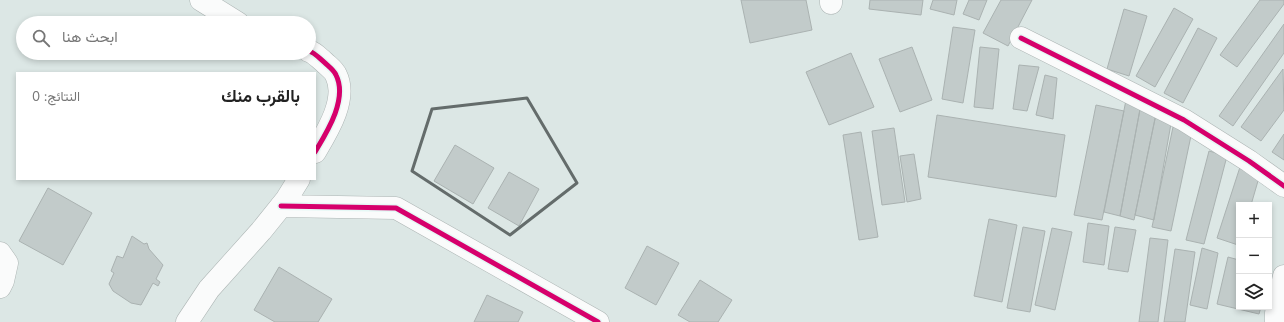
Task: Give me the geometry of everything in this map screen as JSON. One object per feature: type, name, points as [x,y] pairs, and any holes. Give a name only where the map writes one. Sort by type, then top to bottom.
[{"type":"street","points":[[201,0],[227,16]]},
{"type":"street","points":[[1021,38],[1184,120],[1249,161],[1284,186]]},
{"type":"street","points":[[316,55],[330,67],[336,76],[340,93],[331,124],[316,150]]},
{"type":"street","points":[[188,322],[209,289],[261,231],[281,206],[298,180]]},
{"type":"street","points":[[281,206],[396,208],[598,322]]},
{"type":"street","points":[[0,253],[7,263],[0,287]]},
{"type":"street","points":[[1276,322],[1276,313],[1284,276]]},
{"type":"highlighted area","points":[[527,98],[577,183],[510,235],[412,171],[432,109]]},
{"type":"building","points":[[741,0],[806,0],[812,30],[750,43]]},
{"type":"building","points":[[870,0],[923,0],[921,15],[869,9]]},
{"type":"building","points":[[933,0],[957,0],[954,15],[930,9]]},
{"type":"building","points":[[969,0],[987,0],[979,20],[963,14]]},
{"type":"building","points":[[1001,0],[1032,0],[1008,46],[983,33]]},
{"type":"building","points":[[1260,0],[1284,0],[1284,4],[1237,67],[1220,55]]},
{"type":"building","points":[[1174,8],[1193,19],[1155,87],[1136,76]]},
{"type":"building","points":[[1124,9],[1147,16],[1129,76],[1107,69]]},
{"type":"building","points":[[1284,24],[1284,53],[1233,126],[1219,116]]},
{"type":"building","points":[[953,27],[975,30],[963,103],[942,99]]},
{"type":"building","points":[[1198,28],[1217,38],[1183,103],[1164,93]]},
{"type":"building","points":[[912,47],[932,100],[900,112],[879,59]]},
{"type":"building","points":[[980,47],[999,49],[993,109],[974,107]]},
{"type":"building","points":[[851,53],[874,107],[829,125],[806,72]]},
{"type":"building","points":[[1019,65],[1039,67],[1027,111],[1013,109]]},
{"type":"building","points":[[1283,69],[1284,110],[1261,141],[1241,127]]},
{"type":"building","points":[[1045,75],[1057,78],[1053,119],[1036,115]]},
{"type":"building","points":[[1126,100],[1141,104],[1120,216],[1104,212]]},
{"type":"building","points":[[1141,104],[1156,114],[1134,220],[1120,216]]},
{"type":"building","points":[[1096,105],[1124,111],[1102,220],[1074,215]]},
{"type":"building","points":[[1156,114],[1172,118],[1154,220],[1135,215]]},
{"type":"building","points":[[937,115],[1065,135],[1056,197],[928,177]]},
{"type":"building","points":[[1173,127],[1192,131],[1171,231],[1152,227]]},
{"type":"building","points":[[894,128],[905,202],[882,205],[872,131]]},
{"type":"building","points":[[861,132],[878,237],[859,240],[843,135]]},
{"type":"building","points":[[1284,134],[1284,160],[1272,152]]},
{"type":"building","points":[[455,145],[494,168],[473,204],[434,181]]},
{"type":"building","points":[[1209,151],[1227,156],[1204,244],[1186,240]]},
{"type":"building","points":[[914,154],[921,199],[907,202],[900,156]]},
{"type":"building","points":[[1240,167],[1260,174],[1252,202],[1236,202],[1236,244],[1217,238]]},
{"type":"building","points":[[509,172],[539,189],[519,226],[488,208]]},
{"type":"building","points":[[48,188],[92,213],[63,265],[19,241]]},
{"type":"building","points":[[989,219],[1017,225],[1002,302],[974,296]]},
{"type":"building","points":[[1088,223],[1109,226],[1104,265],[1083,262]]},
{"type":"building","points":[[1023,227],[1045,231],[1030,312],[1007,308]]},
{"type":"building","points":[[1115,227],[1136,230],[1128,272],[1108,269]]},
{"type":"building","points":[[1052,228],[1072,232],[1055,310],[1035,305]]},
{"type":"building","points":[[132,236],[144,244],[147,243],[149,249],[163,265],[156,279],[160,282],[158,286],[153,283],[141,305],[131,303],[113,291],[109,284],[114,273],[111,271],[117,256],[123,258]]},
{"type":"building","points":[[1150,238],[1168,240],[1158,322],[1139,322]]},
{"type":"building","points":[[647,246],[679,263],[656,305],[625,288]]},
{"type":"building","points":[[1202,248],[1218,253],[1207,309],[1190,305]]},
{"type":"building","points":[[1175,249],[1195,252],[1185,322],[1164,322]]},
{"type":"building","points":[[1228,257],[1236,259],[1236,309],[1217,304]]},
{"type":"building","points":[[279,267],[332,299],[318,322],[275,322],[254,310]]},
{"type":"building","points":[[700,280],[732,300],[718,322],[690,322],[678,315]]},
{"type":"building","points":[[487,295],[523,312],[518,322],[474,322]]},
{"type":"building","points":[[1242,310],[1260,310],[1259,314]]},
{"type":"cycle path","points":[[1021,38],[1184,120],[1249,161],[1284,186]]},
{"type":"cycle path","points":[[316,55],[332,70],[336,75],[339,84],[338,105],[330,125],[316,150]]},
{"type":"cycle path","points":[[281,206],[396,208],[598,322]]}]
